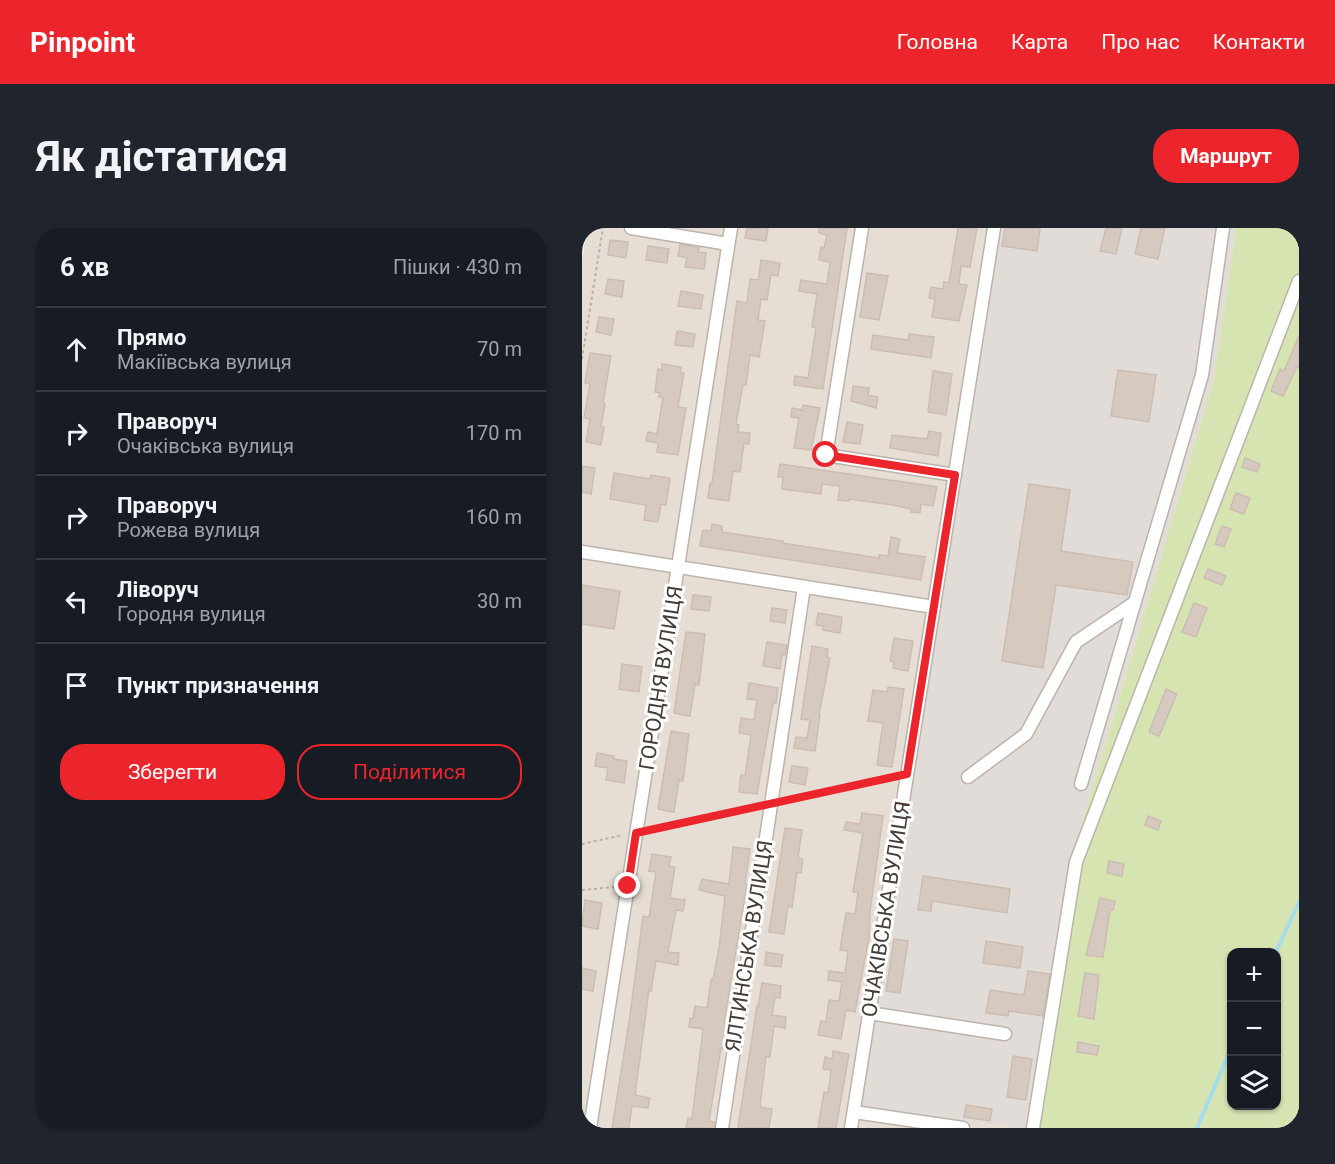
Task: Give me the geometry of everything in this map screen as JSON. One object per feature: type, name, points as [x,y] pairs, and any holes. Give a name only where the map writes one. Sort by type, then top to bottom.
[{"type":"street","points":[[631,228],[728,244]]},
{"type":"street","name":"ГОРОДНЯ ВУЛИЦЯ","points":[[590,1128],[731,228]]},
{"type":"street","points":[[862,228],[826,455],[955,475]]},
{"type":"street","name":"ОЧАКІВСЬКА ВУЛИЦЯ","points":[[851,1128],[994,228]]},
{"type":"street","points":[[1081,784],[1202,375],[1223,228]]},
{"type":"street","points":[[1034,1128],[1076,862],[1299,280]]},
{"type":"street","points":[[582,552],[934,607]]},
{"type":"street","name":"ЯЛТИНСЬКА ВУЛИЦЯ","points":[[722,1128],[804,587]]},
{"type":"street","points":[[968,777],[1026,734],[1076,642],[1134,603]]},
{"type":"street","points":[[869,1013],[1005,1034]]},
{"type":"street","points":[[854,1113],[963,1128]]},
{"type":"path","points":[[582,359],[603,228]]},
{"type":"path","points":[[582,844],[907,774]]},
{"type":"path","points":[[582,890],[628,886]]},
{"type":"shaded area","points":[[587,228],[1001,228],[862,1106],[1013,1128],[582,1128],[582,261]]},
{"type":"shaded area","points":[[1001,228],[1236,228],[1214,379],[1071,860],[1028,1128],[1013,1128],[861,1106]]},
{"type":"green space","points":[[1236,228],[1299,228],[1299,1123],[1297,1128],[1028,1128],[1071,860],[1214,379]]},
{"type":"building","points":[[747,228],[768,228],[766,241],[745,238]]},
{"type":"building","points":[[819,228],[847,228],[823,389],[794,385],[795,376],[808,378],[816,328],[812,327],[817,294],[799,291],[801,280],[827,284],[830,262],[819,260],[821,247],[824,248],[827,235],[819,233]]},
{"type":"building","points":[[958,228],[977,228],[970,267],[961,266],[959,284],[967,285],[959,321],[932,317],[935,299],[929,298],[931,287],[943,289],[944,282],[949,283]]},
{"type":"building","points":[[1005,228],[1040,228],[1037,251],[1002,246]]},
{"type":"building","points":[[1106,228],[1122,228],[1116,254],[1100,251]]},
{"type":"building","points":[[1141,228],[1165,228],[1158,259],[1135,254]]},
{"type":"building","points":[[610,240],[628,242],[626,258],[608,255]]},
{"type":"building","points":[[680,244],[699,248],[698,252],[706,253],[704,269],[685,267],[687,258],[678,256]]},
{"type":"building","points":[[648,246],[669,249],[667,263],[646,260]]},
{"type":"building","points":[[761,260],[780,263],[778,276],[771,275],[767,300],[761,299],[758,320],[765,321],[759,357],[750,355],[746,385],[743,384],[736,424],[739,425],[738,432],[750,433],[749,444],[744,443],[740,472],[733,471],[729,501],[708,498],[737,301],[747,303],[750,279],[758,280]]},
{"type":"building","points":[[867,273],[888,276],[879,320],[860,317]]},
{"type":"building","points":[[608,279],[624,281],[622,297],[605,294]]},
{"type":"building","points":[[681,291],[703,295],[701,309],[678,306]]},
{"type":"building","points":[[599,317],[614,319],[611,335],[596,332]]},
{"type":"building","points":[[677,331],[695,334],[693,347],[675,345]]},
{"type":"building","points":[[909,334],[934,337],[931,358],[871,349],[873,335],[908,340]]},
{"type":"building","points":[[1299,336],[1299,368],[1297,367],[1283,396],[1271,391],[1280,369],[1284,371]]},
{"type":"building","points":[[590,353],[611,356],[603,403],[605,404],[601,426],[604,427],[601,445],[586,442],[590,419],[584,418],[590,384],[585,383]]},
{"type":"building","points":[[662,364],[681,367],[680,372],[684,373],[678,407],[686,408],[678,455],[657,452],[658,443],[646,441],[648,432],[657,434],[663,397],[659,397],[660,393],[655,392],[658,369],[662,370]]},
{"type":"building","points":[[1118,370],[1156,375],[1149,422],[1111,416]]},
{"type":"building","points":[[933,371],[952,374],[946,415],[928,412]]},
{"type":"building","points":[[853,386],[869,388],[868,395],[878,397],[876,408],[851,401]]},
{"type":"building","points":[[803,405],[820,408],[811,450],[794,448],[799,418],[791,417],[792,408],[802,410]]},
{"type":"building","points":[[847,422],[863,425],[860,444],[843,442]]},
{"type":"building","points":[[929,431],[941,433],[938,456],[890,448],[892,435],[927,439]]},
{"type":"building","points":[[1245,458],[1260,464],[1257,472],[1242,467]]},
{"type":"building","points":[[780,464],[937,487],[933,506],[921,504],[920,513],[911,512],[911,509],[893,505],[849,499],[849,501],[838,500],[840,486],[822,484],[821,494],[782,489],[783,477],[778,477]]},
{"type":"building","points":[[582,466],[595,468],[591,494],[582,492]]},
{"type":"building","points":[[614,473],[650,479],[651,475],[670,478],[666,505],[661,504],[658,522],[644,520],[646,505],[610,499]]},
{"type":"building","points":[[1029,484],[1070,490],[1061,551],[1133,562],[1127,595],[1056,585],[1043,668],[1002,661]]},
{"type":"building","points":[[1236,493],[1250,498],[1244,514],[1230,509]]},
{"type":"building","points":[[712,524],[722,526],[722,532],[879,558],[879,555],[888,556],[891,537],[900,539],[897,553],[925,557],[921,580],[700,546],[703,530],[711,531]]},
{"type":"building","points":[[1222,526],[1231,529],[1224,547],[1215,544]]},
{"type":"building","points":[[1208,569],[1226,576],[1222,585],[1204,578]]},
{"type":"building","points":[[582,585],[620,591],[614,629],[582,624]]},
{"type":"building","points":[[693,595],[711,597],[709,611],[691,609]]},
{"type":"building","points":[[1194,603],[1207,608],[1196,637],[1182,632]]},
{"type":"building","points":[[772,608],[787,610],[785,623],[770,621]]},
{"type":"building","points":[[818,613],[842,617],[840,633],[823,630],[823,626],[816,625]]},
{"type":"building","points":[[686,632],[705,634],[699,685],[695,684],[690,716],[674,713]]},
{"type":"building","points":[[894,638],[913,641],[908,671],[893,668],[894,662],[890,661]]},
{"type":"building","points":[[767,642],[787,645],[785,655],[782,655],[780,669],[763,666]]},
{"type":"building","points":[[812,646],[828,649],[827,657],[830,658],[819,714],[815,751],[794,748],[796,737],[807,738],[810,720],[801,719]]},
{"type":"building","points":[[622,664],[642,667],[639,692],[619,689]]},
{"type":"building","points":[[749,683],[778,688],[776,703],[773,703],[757,794],[739,792],[741,775],[745,776],[751,735],[739,733],[741,718],[754,720],[757,700],[747,699]]},
{"type":"building","points":[[888,687],[904,689],[892,767],[877,765],[883,723],[868,721],[873,690],[887,692]]},
{"type":"building","points":[[1166,689],[1177,694],[1159,736],[1149,732]]},
{"type":"building","points":[[671,731],[689,734],[683,781],[679,780],[674,812],[658,809]]},
{"type":"building","points":[[597,753],[627,761],[624,783],[606,780],[608,768],[595,766]]},
{"type":"building","points":[[792,766],[808,768],[805,785],[789,782]]},
{"type":"building","points":[[862,813],[883,816],[870,912],[869,937],[855,1012],[846,1010],[841,1039],[818,1035],[821,1021],[826,1022],[829,1000],[839,1001],[842,982],[828,980],[829,971],[845,973],[848,951],[840,950],[846,913],[855,914],[858,892],[853,892],[863,833],[844,830],[846,822],[860,824]]},
{"type":"building","points":[[1148,816],[1161,821],[1158,830],[1145,825]]},
{"type":"building","points":[[785,828],[802,830],[798,858],[803,859],[801,873],[797,872],[792,907],[788,906],[784,934],[769,932]]},
{"type":"building","points":[[733,847],[750,849],[745,884],[747,884],[724,1023],[727,1024],[709,1121],[715,1122],[714,1128],[686,1128],[688,1118],[692,1119],[703,1029],[689,1027],[690,1018],[693,1019],[695,1006],[707,1008],[719,948],[725,896],[699,890],[702,879],[729,884]]},
{"type":"building","points":[[652,854],[671,857],[669,866],[675,867],[670,898],[685,900],[683,911],[676,910],[668,952],[679,953],[678,965],[656,961],[651,991],[649,990],[635,1095],[650,1098],[648,1108],[632,1106],[629,1128],[612,1128],[643,916],[649,917],[656,872],[649,871]]},
{"type":"building","points":[[1109,861],[1124,864],[1122,876],[1107,873]]},
{"type":"building","points":[[923,876],[1010,889],[1007,913],[932,901],[931,911],[918,910]]},
{"type":"building","points":[[1100,898],[1115,901],[1113,910],[1110,910],[1103,957],[1086,955]]},
{"type":"building","points":[[585,900],[602,903],[598,929],[582,926]]},
{"type":"building","points":[[894,939],[908,941],[900,993],[886,991]]},
{"type":"building","points":[[986,941],[1023,947],[1020,968],[983,963]]},
{"type":"building","points":[[766,952],[783,955],[781,967],[765,965]]},
{"type":"building","points":[[582,968],[596,971],[593,991],[582,989]]},
{"type":"building","points":[[1028,971],[1050,974],[1043,1016],[1009,1011],[1008,1016],[986,1013],[990,990],[1024,995]]},
{"type":"building","points":[[1085,973],[1099,975],[1094,1019],[1078,1016]]},
{"type":"building","points":[[762,983],[781,986],[780,998],[775,997],[772,1015],[786,1017],[785,1028],[774,1026],[770,1057],[766,1056],[760,1107],[772,1109],[769,1128],[738,1128],[757,1006]]},
{"type":"building","points":[[1078,1042],[1099,1046],[1097,1055],[1077,1052]]},
{"type":"building","points":[[833,1051],[849,1054],[836,1128],[818,1128],[824,1092],[828,1093],[831,1070],[823,1069],[825,1057],[832,1059]]},
{"type":"building","points":[[1013,1056],[1032,1059],[1026,1100],[1007,1097]]},
{"type":"building","points":[[966,1105],[992,1109],[990,1121],[964,1117]]},
{"type":"waterway","points":[[1278,948],[1299,902]]},
{"type":"waterway","points":[[1197,1128],[1228,1056]]},
{"type":"route","points":[[628,886],[636,833],[907,774],[955,475],[826,455]]}]
